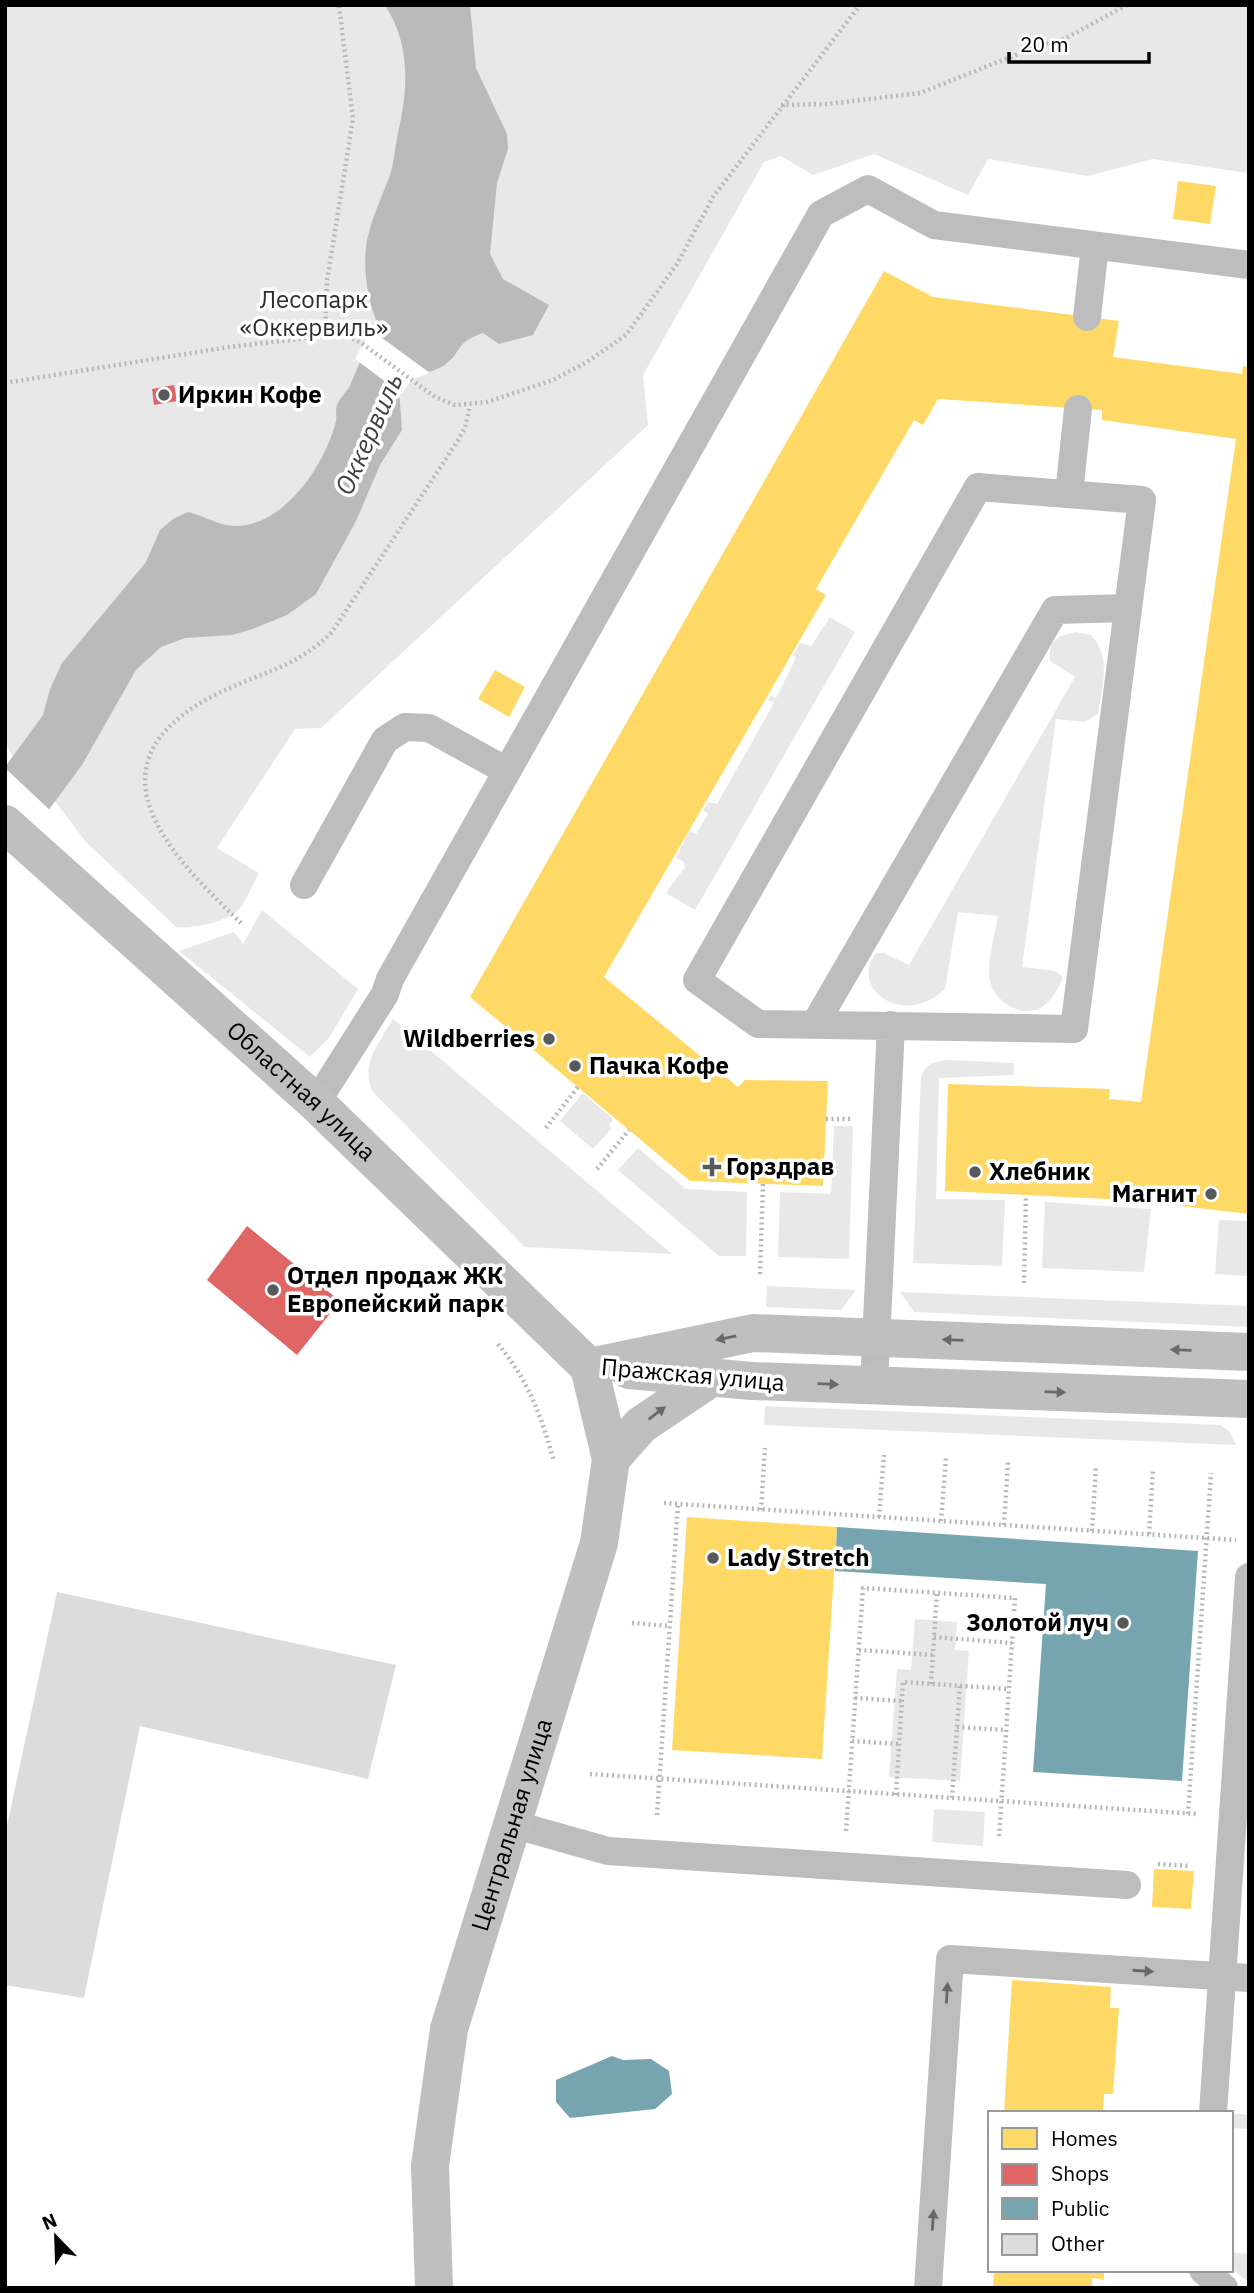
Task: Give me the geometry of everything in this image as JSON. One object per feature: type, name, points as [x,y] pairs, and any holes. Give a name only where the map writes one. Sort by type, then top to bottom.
[{"type":"street","name":"Областная улица","points":[[5,824],[316,1103],[589,1367]]},
{"type":"street","name":"Пражская улица","points":[[589,1367],[753,1333],[1249,1352]]},
{"type":"street","name":"Пражская улица","points":[[589,1367],[710,1378],[1249,1399]]},
{"type":"street","name":"Центральная улица","points":[[434,2288],[430,2166],[449,2029],[599,1543],[611,1459],[589,1367]]},
{"type":"street","points":[[611,1459],[641,1425],[710,1378]]},
{"type":"lane","points":[[316,1103],[385,994],[390,979],[821,214],[868,189],[934,225],[1249,265]]},
{"type":"lane","points":[[1087,317],[1095,246]]},
{"type":"lane","points":[[1069,494],[1078,409]]},
{"type":"lane","points":[[978,487],[1142,500],[1128,608],[1074,1029],[758,1024],[697,981],[978,487]]},
{"type":"lane","points":[[815,1024],[1055,610],[1128,608]]},
{"type":"lane","points":[[304,885],[385,740],[405,727],[429,728],[507,771]]},
{"type":"lane","points":[[874,1385],[891,1025]]},
{"type":"lane","points":[[1213,2111],[1236,1977],[1229,1868],[1249,1577]]},
{"type":"lane","points":[[512,1824],[608,1851],[1127,1885]]},
{"type":"lane","points":[[928,2288],[950,1959],[1236,1977]]},
{"type":"lane","points":[[1205,2272],[1224,2288]]},
{"type":"path","points":[[326,335],[327,281],[353,119],[339,5]]},
{"type":"path","points":[[5,383],[229,347],[342,334],[360,342],[435,397],[455,405],[507,396],[553,380],[587,362],[626,335],[677,264],[713,197],[780,105],[860,5]]},
{"type":"path","points":[[780,105],[828,104],[920,93],[1041,45],[1065,39],[1127,5]]},
{"type":"path","points":[[241,923],[172,853],[152,815],[142,780],[159,739],[180,716],[212,697],[311,653],[332,632],[457,442],[465,428],[470,404]]},
{"type":"path","points":[[546,1128],[578,1087]]},
{"type":"path","points":[[826,1119],[860,1119]]},
{"type":"path","points":[[597,1170],[629,1130]]},
{"type":"path","points":[[760,1274],[763,1184]]},
{"type":"path","points":[[1024,1283],[1026,1195]]},
{"type":"path","points":[[761,1510],[765,1448]]},
{"type":"path","points":[[879,1517],[884,1455]]},
{"type":"path","points":[[942,1521],[946,1458]]},
{"type":"path","points":[[1004,1525],[1008,1462]]},
{"type":"path","points":[[1092,1531],[1096,1466]]},
{"type":"path","points":[[1149,1534],[1153,1469]]},
{"type":"path","points":[[1188,1814],[1211,1473]]},
{"type":"path","points":[[664,1503],[1249,1541]]},
{"type":"path","points":[[655,1854],[678,1504]]},
{"type":"path","points":[[844,1866],[863,1588],[1015,1598],[996,1877]]},
{"type":"path","points":[[931,1684],[937,1593]]},
{"type":"path","points":[[632,1623],[670,1626]]},
{"type":"path","points":[[934,1637],[1012,1643]]},
{"type":"path","points":[[859,1650],[933,1655]]},
{"type":"path","points":[[896,1795],[903,1682],[1009,1689]]},
{"type":"path","points":[[953,1798],[960,1685]]},
{"type":"path","points":[[855,1698],[902,1701]]},
{"type":"path","points":[[957,1727],[1006,1730]]},
{"type":"path","points":[[852,1741],[899,1744]]},
{"type":"path","points":[[590,1774],[1233,1816]]},
{"type":"path","points":[[1127,1885],[1151,1864],[1229,1868]]},
{"type":"green space","name":"Лесопарк «Оккервиль»","points":[[5,5],[1249,5],[1247,173],[1153,159],[1088,176],[988,159],[968,195],[874,154],[813,175],[781,156],[764,162],[643,375],[648,425],[321,728],[295,729],[217,848],[259,873],[246,900],[235,913],[219,921],[201,926],[176,927],[86,842],[35,775],[12,756],[5,740]]},
{"type":"green space","points":[[830,617],[855,632],[695,910],[666,893],[685,867],[684,862],[676,858],[689,831],[696,834],[708,814],[703,810],[708,802],[717,804],[774,703],[768,700],[770,695],[776,698],[796,658],[793,655],[801,643],[811,646]]},
{"type":"green space","points":[[1075,632],[1091,635],[1102,653],[1102,693],[1098,714],[1085,722],[1056,719],[1022,967],[1055,971],[1062,976],[1062,981],[1051,999],[1042,1007],[1025,1011],[1008,1005],[995,992],[989,976],[998,916],[958,912],[945,989],[929,1000],[913,1005],[898,1005],[885,1000],[875,991],[869,980],[869,967],[876,953],[884,953],[909,965],[1075,677],[1050,661],[1050,654],[1055,641],[1063,635]]},
{"type":"green space","points":[[262,910],[358,989],[329,1038],[310,1057],[179,951],[234,932],[243,944]]},
{"type":"green space","points":[[393,1019],[672,1254],[525,1247],[372,1091],[369,1081],[370,1062]]},
{"type":"green space","points":[[948,1060],[1014,1063],[1014,1075],[939,1078],[936,1199],[1005,1200],[1002,1266],[913,1263],[921,1077],[931,1064]]},
{"type":"green space","points":[[583,1093],[613,1119],[609,1125],[612,1128],[593,1149],[560,1121]]},
{"type":"green space","points":[[834,1126],[853,1126],[849,1259],[778,1257],[780,1192],[831,1194]]},
{"type":"green space","points":[[638,1148],[686,1189],[747,1192],[746,1256],[719,1256],[618,1170]]},
{"type":"green space","points":[[1045,1202],[1151,1209],[1144,1272],[1042,1268]]},
{"type":"green space","points":[[1219,1220],[1249,1221],[1249,1276],[1215,1274]]},
{"type":"green space","points":[[767,1286],[856,1290],[841,1310],[766,1307]]},
{"type":"green space","points":[[900,1292],[1249,1306],[1249,1327],[914,1312]]},
{"type":"green space","points":[[765,1406],[1220,1425],[1229,1431],[1236,1445],[764,1425]]},
{"type":"green space","points":[[915,1619],[957,1622],[955,1650],[969,1651],[960,1781],[889,1777],[897,1669],[911,1670]]},
{"type":"green space","points":[[934,1809],[985,1812],[983,1846],[932,1842]]},
{"type":"green space","points":[[1233,2113],[1249,2115],[1249,2129],[1233,2128]]},
{"type":"green space","points":[[1233,2252],[1249,2254],[1249,2283],[1233,2270]]},
{"type":"water","name":"Оккервиль","points":[[385,5],[470,5],[476,68],[507,134],[508,149],[497,183],[490,254],[503,279],[549,305],[533,335],[499,344],[483,333],[467,340],[440,368],[411,378],[405,383],[399,390],[402,430],[380,465],[356,521],[316,594],[287,615],[253,629],[232,635],[185,638],[161,647],[136,670],[82,765],[5,869],[5,767],[43,715],[50,689],[62,663],[146,562],[160,530],[173,519],[188,512],[234,526],[252,524],[269,516],[300,490],[312,474],[331,438],[337,405],[350,386],[378,325],[367,287],[366,246],[391,170],[405,84],[403,51]]},
{"type":"pier","points":[[371,330],[430,373],[411,380],[402,394],[355,359]]},
{"type":"pier","points":[[5,768],[52,812],[5,872]]},
{"type":"building: Homes","points":[[1178,181],[1216,186],[1210,224],[1173,219]]},
{"type":"building: Homes","points":[[884,271],[933,297],[1119,321],[1113,357],[1242,374],[1243,366],[1249,367],[1249,1214],[1128,1200],[945,1191],[948,1084],[1110,1089],[1109,1099],[1141,1102],[1236,439],[1102,420],[1102,410],[938,399],[923,425],[914,420],[816,589],[826,595],[604,977],[738,1087],[745,1080],[828,1081],[823,1186],[690,1181],[470,997]]},
{"type":"building: Homes","points":[[495,670],[525,687],[509,717],[478,699]]},
{"type":"building: Homes","points":[[687,1517],[837,1527],[822,1759],[672,1750]]},
{"type":"building: Homes","points":[[1154,1869],[1194,1871],[1191,1909],[1152,1907]]},
{"type":"building: Homes","points":[[1012,1980],[1111,1987],[1110,2008],[1119,2008],[1113,2094],[1104,2094],[1103,2111],[1004,2111]]},
{"type":"building: Homes","points":[[994,2272],[1104,2272],[1104,2280],[1092,2278],[1092,2288],[993,2288]]},
{"type":"building: Shops","name":"Иркин Кофе","points":[[174,385],[177,401],[154,405],[152,389]]},
{"type":"building: Shops","name":"Отдел продаж ЖК Европейский парк","points":[[247,1226],[340,1301],[297,1355],[207,1280]]},
{"type":"building: Public","points":[[837,1527],[1198,1551],[1182,1781],[1033,1772],[1046,1584],[835,1571]]},
{"type":"building: Public","points":[[612,2056],[623,2060],[651,2059],[669,2071],[672,2094],[655,2109],[570,2118],[556,2102],[556,2080]]},
{"type":"building: Other","points":[[57,1592],[396,1665],[368,1779],[140,1726],[84,1998],[5,1985],[5,1835]]},
{"type":"place","name":"Иркин Кофе","points":[[164,395]]},
{"type":"place","name":"Wildberries","points":[[549,1039]]},
{"type":"place","name":"Пачка Кофе","points":[[575,1066]]},
{"type":"place","name":"Горздрав","points":[[712,1167]]},
{"type":"place","name":"Хлебник","points":[[975,1172]]},
{"type":"place","name":"Магнит","points":[[1211,1194]]},
{"type":"place","name":"Отдел продаж ЖК Европейский парк","points":[[273,1290]]},
{"type":"place","name":"Lady Stretch","points":[[713,1558]]},
{"type":"place","name":"Золотой луч","points":[[1123,1623]]}]
